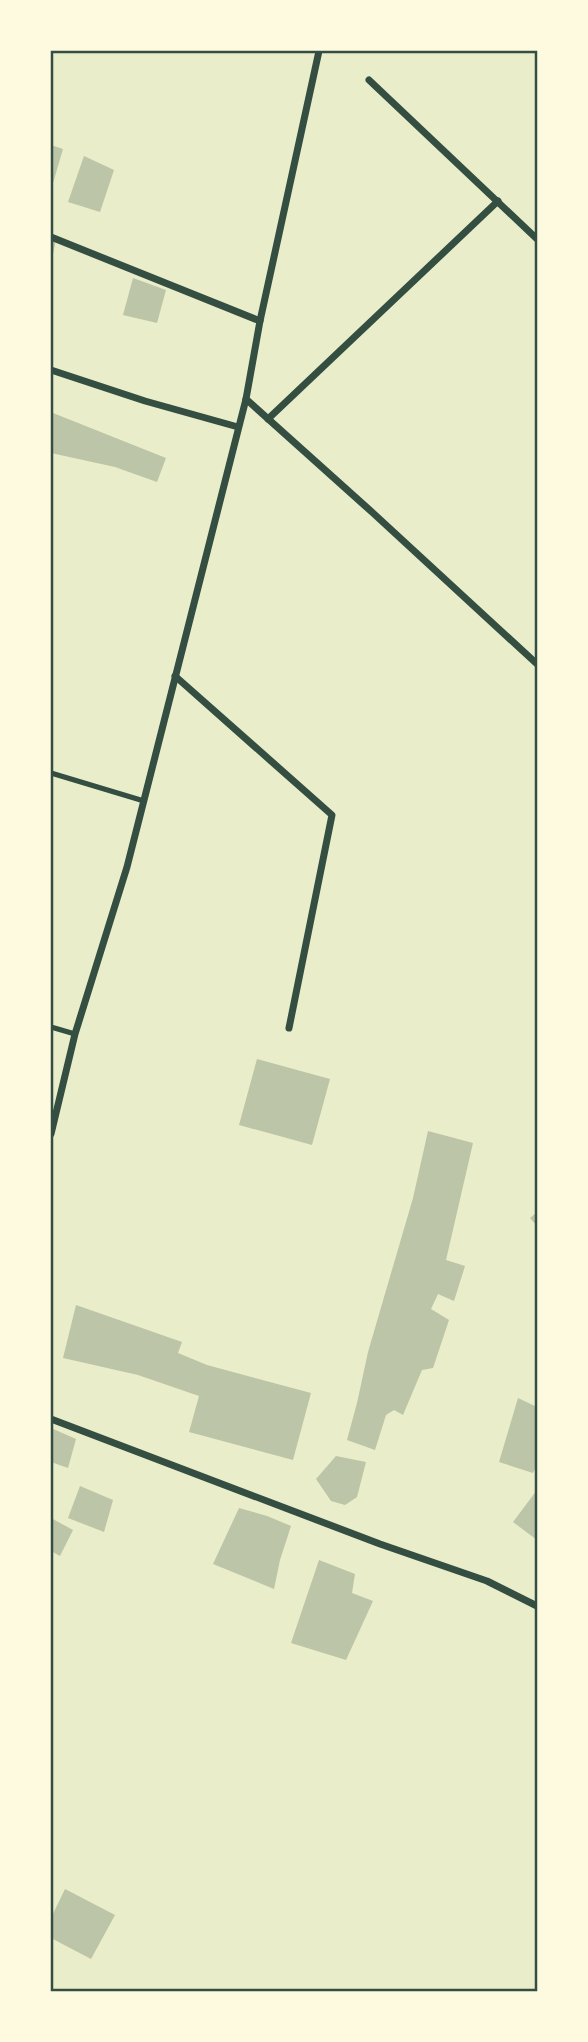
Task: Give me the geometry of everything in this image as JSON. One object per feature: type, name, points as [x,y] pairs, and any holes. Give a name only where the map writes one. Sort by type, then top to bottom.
[{"type":"street","points":[[51,1134],[75,1034],[127,867],[246,400],[260,321],[319,51]]},
{"type":"street","points":[[369,80],[537,239]]},
{"type":"street","points":[[268,419],[498,201]]},
{"type":"street","points":[[51,237],[260,321]]},
{"type":"street","points":[[51,370],[238,428]]},
{"type":"street","points":[[246,400],[537,664]]},
{"type":"street","points":[[176,676],[332,814],[289,1028]]},
{"type":"street","points":[[51,1419],[380,1544],[487,1581],[537,1606]]},
{"type":"lane","points":[[51,774],[144,801]]},
{"type":"lane","points":[[51,1027],[75,1034]]},
{"type":"building","points":[[51,145],[63,149],[51,190]]},
{"type":"building","points":[[84,156],[114,170],[100,212],[68,202]]},
{"type":"building","points":[[51,239],[56,239],[52,260],[51,260]]},
{"type":"building","points":[[133,278],[166,290],[157,323],[123,315]]},
{"type":"building","points":[[53,413],[166,458],[157,482],[115,467],[51,453]]},
{"type":"building","points":[[257,1059],[330,1079],[312,1145],[239,1125]]},
{"type":"building","points":[[428,1131],[473,1143],[446,1260],[465,1266],[454,1301],[438,1294],[431,1309],[449,1320],[433,1368],[422,1370],[403,1415],[394,1410],[386,1415],[375,1450],[347,1440],[368,1352],[413,1198]]},
{"type":"building","points":[[537,1212],[537,1226],[530,1218]]},
{"type":"building","points":[[76,1305],[182,1342],[178,1353],[207,1365],[311,1393],[293,1460],[189,1432],[199,1396],[138,1375],[63,1358]]},
{"type":"building","points":[[518,1398],[537,1407],[537,1465],[533,1473],[499,1462]]},
{"type":"building","points":[[51,1428],[76,1439],[68,1468],[51,1462]]},
{"type":"building","points":[[336,1456],[366,1462],[357,1497],[345,1505],[331,1501],[316,1479]]},
{"type":"building","points":[[80,1486],[113,1500],[104,1532],[68,1518]]},
{"type":"building","points":[[537,1490],[537,1540],[513,1522]]},
{"type":"building","points":[[239,1508],[291,1526],[274,1589],[213,1564]]},
{"type":"building","points":[[51,1518],[73,1530],[60,1556],[51,1551]]},
{"type":"building","points":[[319,1560],[355,1574],[352,1593],[373,1601],[346,1660],[291,1643]]},
{"type":"building","points":[[65,1889],[115,1915],[91,1959],[51,1938],[51,1918]]}]
